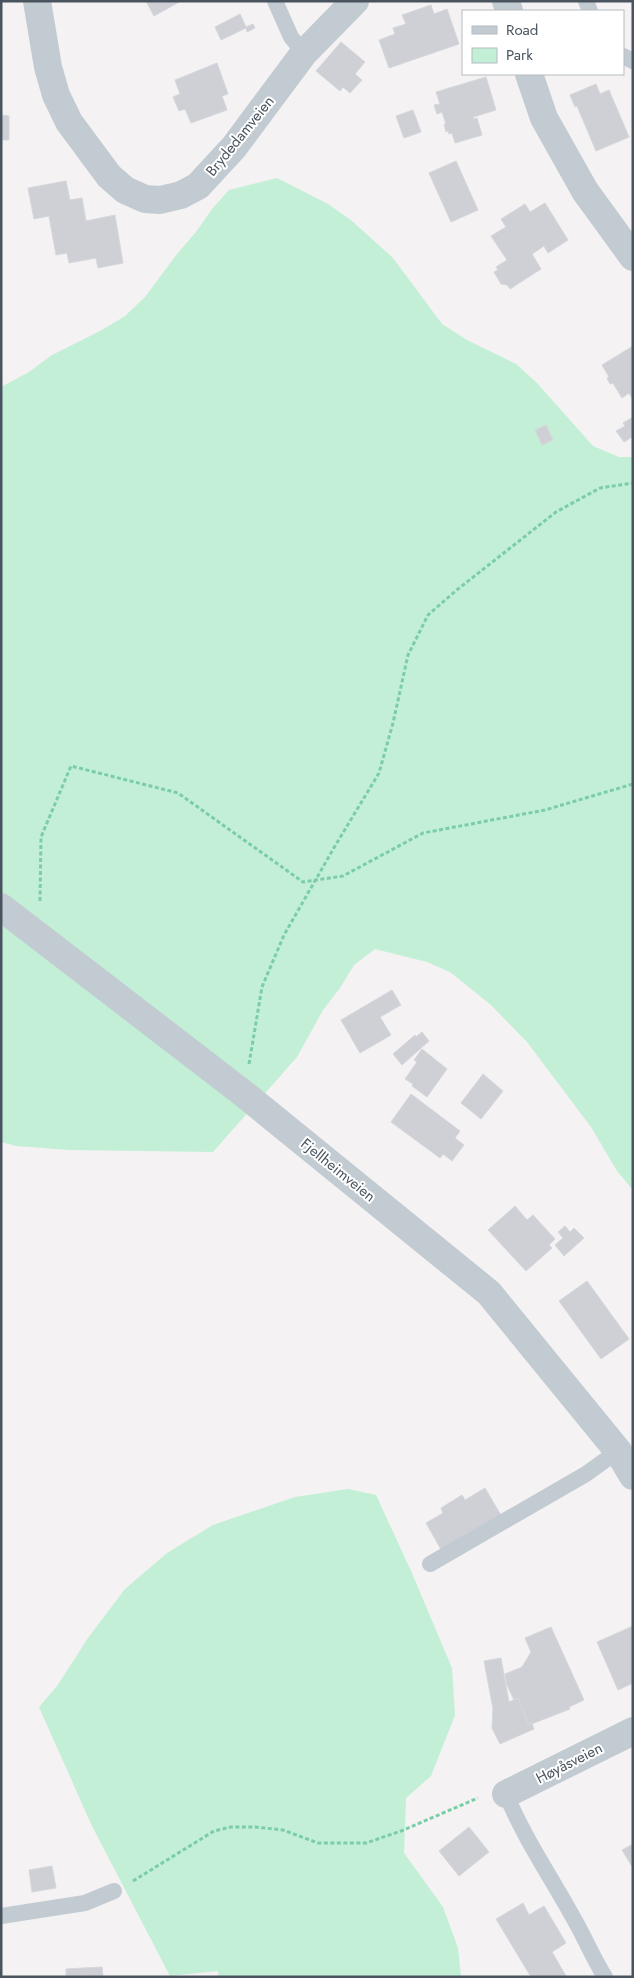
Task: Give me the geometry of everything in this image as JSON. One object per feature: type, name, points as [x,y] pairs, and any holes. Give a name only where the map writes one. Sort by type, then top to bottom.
[{"type":"street","name":"Brydedamveien","points":[[37,1],[48,67],[56,95],[69,122],[109,176],[125,190],[146,199],[160,200],[198,186],[234,148],[304,53],[354,1]]},
{"type":"street","points":[[529,75],[544,118],[585,191],[633,257]]},
{"type":"street","name":"Fjellheimveien","points":[[1,907],[244,1094],[489,1293],[618,1451],[633,1476]]},
{"type":"street","name":"Høyåsveien","points":[[506,1794],[633,1731]]},
{"type":"lane","points":[[275,1],[292,37],[304,53]]},
{"type":"lane","points":[[430,1564],[586,1474],[618,1451]]},
{"type":"lane","points":[[506,1794],[535,1852],[575,1920],[593,1958],[605,1977]]},
{"type":"lane","points":[[1,1916],[85,1903],[114,1890]]},
{"type":"path","points":[[244,1094],[262,987],[284,936],[335,846],[379,774],[393,723],[408,655],[428,615],[556,512],[600,488],[633,483]]},
{"type":"path","points":[[39,936],[41,837],[71,766],[178,794],[303,882],[344,876],[423,833],[545,810],[633,784]]},
{"type":"path","points":[[114,1890],[134,1881],[214,1830],[231,1827],[255,1827],[283,1830],[318,1842],[366,1843],[401,1831],[478,1798],[506,1794]]},
{"type":"green space","points":[[277,178],[328,204],[352,221],[393,258],[442,324],[467,340],[516,364],[537,383],[593,446],[619,457],[633,457],[633,1190],[617,1171],[591,1127],[527,1042],[491,1005],[450,972],[427,962],[375,949],[354,965],[340,988],[323,1010],[297,1057],[213,1152],[70,1150],[16,1146],[1,1142],[1,387],[29,372],[52,355],[102,330],[125,316],[145,297],[212,209],[229,190]]},
{"type":"green space","points":[[348,1489],[376,1495],[452,1668],[455,1715],[431,1776],[406,1798],[404,1853],[443,1907],[458,1948],[461,1977],[219,1977],[218,1971],[170,1976],[92,1826],[39,1707],[57,1686],[88,1638],[125,1589],[167,1553],[213,1525],[295,1497]]},
{"type":"building","points":[[146,1],[181,1],[154,16]]},
{"type":"building","points":[[431,5],[434,14],[447,9],[459,44],[389,68],[379,40],[395,34],[393,28],[406,24],[402,15]]},
{"type":"building","points":[[240,14],[246,27],[253,24],[255,28],[247,32],[246,28],[221,40],[215,27]]},
{"type":"building","points":[[341,42],[365,62],[355,74],[362,80],[350,93],[343,87],[340,91],[316,71]]},
{"type":"building","points":[[217,63],[228,94],[222,96],[227,110],[191,123],[185,109],[179,111],[173,97],[180,94],[175,80]]},
{"type":"building","points":[[486,77],[496,110],[473,117],[474,119],[477,118],[482,135],[455,143],[452,133],[446,132],[444,124],[446,124],[442,112],[437,114],[434,105],[440,104],[436,92]]},
{"type":"building","points":[[596,84],[600,94],[609,90],[629,137],[596,151],[577,106],[575,107],[570,95]]},
{"type":"building","points":[[413,110],[421,132],[404,138],[396,116]]},
{"type":"building","points":[[1,115],[9,116],[9,140],[1,140]]},
{"type":"building","points":[[456,161],[478,210],[451,222],[429,173]]},
{"type":"building","points":[[66,181],[70,200],[82,198],[86,221],[115,215],[123,263],[98,268],[96,258],[69,263],[67,253],[56,255],[49,216],[34,219],[28,188]]},
{"type":"building","points":[[545,203],[568,240],[548,253],[544,246],[532,254],[541,269],[510,289],[507,285],[501,284],[494,272],[498,270],[496,267],[507,260],[491,236],[506,227],[501,219],[525,204],[530,212]]},
{"type":"building","points":[[633,346],[633,400],[629,393],[622,398],[613,383],[610,384],[607,378],[609,377],[602,365]]},
{"type":"building","points":[[633,417],[633,438],[624,442],[616,431],[625,426],[623,423]]},
{"type":"building","points":[[546,425],[553,440],[542,445],[535,430]]},
{"type":"building","points":[[392,990],[401,1005],[380,1017],[391,1035],[360,1053],[341,1020]]},
{"type":"building","points":[[422,1032],[429,1041],[402,1065],[393,1054],[415,1035],[416,1037]]},
{"type":"building","points":[[422,1049],[447,1069],[427,1097],[405,1079],[417,1062],[414,1060]]},
{"type":"building","points":[[483,1074],[503,1091],[481,1119],[461,1103]]},
{"type":"building","points":[[411,1094],[460,1131],[455,1138],[464,1145],[452,1161],[443,1154],[440,1158],[391,1122]]},
{"type":"building","points":[[515,1206],[527,1220],[533,1215],[555,1239],[549,1245],[552,1248],[526,1271],[488,1230]]},
{"type":"building","points":[[565,1226],[570,1232],[574,1228],[584,1238],[564,1256],[555,1245],[563,1238],[558,1232]]},
{"type":"building","points":[[587,1281],[629,1339],[601,1359],[559,1301]]},
{"type":"building","points":[[485,1488],[502,1517],[443,1553],[426,1523],[443,1513],[441,1508],[462,1495],[465,1500]]},
{"type":"building","points":[[633,1626],[633,1683],[618,1690],[597,1642]]},
{"type":"building","points":[[551,1627],[584,1700],[569,1707],[570,1709],[529,1725],[518,1698],[514,1700],[507,1685],[505,1674],[522,1667],[531,1652],[525,1638]]},
{"type":"building","points":[[501,1658],[509,1702],[518,1698],[529,1725],[532,1723],[534,1729],[500,1744],[492,1728],[493,1709],[484,1661]]},
{"type":"building","points":[[469,1827],[489,1852],[459,1876],[439,1851]]},
{"type":"building","points":[[633,1844],[633,1868],[622,1850]]},
{"type":"building","points":[[52,1866],[56,1888],[32,1892],[29,1870]]},
{"type":"building","points":[[523,1903],[529,1915],[544,1906],[566,1943],[552,1952],[565,1977],[531,1977],[496,1919]]},
{"type":"building","points":[[102,1967],[103,1977],[66,1977],[66,1969]]}]
